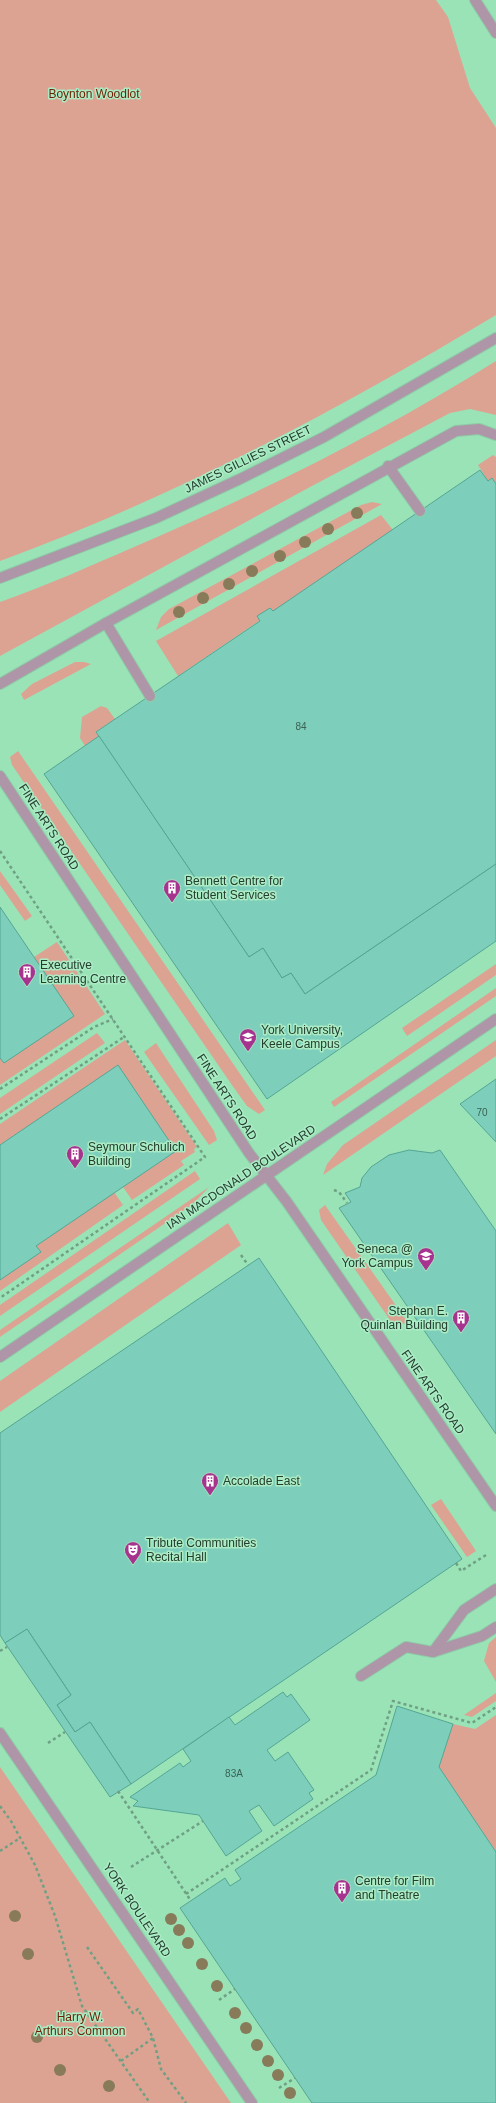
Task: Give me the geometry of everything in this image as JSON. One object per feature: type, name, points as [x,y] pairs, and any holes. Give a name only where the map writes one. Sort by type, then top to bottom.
[{"type":"street","points":[[475,0],[496,33]]},
{"type":"street","name":"JAMES GILLIES STREET","points":[[0,578],[156,518],[240,479],[324,438],[496,338]]},
{"type":"street","points":[[0,684],[106,623],[388,466],[456,431],[479,429],[496,435]]},
{"type":"street","points":[[388,466],[420,511]]},
{"type":"street","points":[[106,623],[150,696]]},
{"type":"street","name":"FINE ARTS ROAD","points":[[0,776],[232,1127],[287,1202],[496,1506]]},
{"type":"street","name":"IAN MACDONALD BOULEVARD","points":[[0,1357],[496,1019]]},
{"type":"street","points":[[433,1652],[464,1610],[496,1589]]},
{"type":"street","points":[[360,1676],[406,1647],[433,1652],[482,1636],[496,1627]]},
{"type":"street","name":"YORK BOULEVARD","points":[[0,1733],[252,2103]]},
{"type":"path","points":[[0,851],[205,1157],[0,1298]]},
{"type":"path","points":[[0,1089],[94,1027],[113,1019]]},
{"type":"path","points":[[0,1119],[124,1037]]},
{"type":"path","points":[[334,1190],[339,1192],[347,1203]]},
{"type":"path","points":[[241,1255],[248,1265]]},
{"type":"path","points":[[456,1563],[461,1571],[486,1555]]},
{"type":"path","points":[[0,1652],[8,1647]]},
{"type":"path","points":[[186,1894],[371,1770],[393,1701],[472,1723],[496,1707]]},
{"type":"path","points":[[48,1743],[65,1732]]},
{"type":"path","points":[[118,1792],[191,1901]]},
{"type":"path","points":[[0,1806],[35,1865],[55,1916],[82,2006],[150,2103]]},
{"type":"path","points":[[131,1867],[203,1821]]},
{"type":"path","points":[[0,1851],[20,1838]]},
{"type":"path","points":[[87,1947],[133,2013],[138,2009],[153,2038],[161,2069],[186,2103]]},
{"type":"path","points":[[219,2000],[235,1989]]},
{"type":"path","points":[[120,2061],[153,2038]]},
{"type":"path","points":[[279,2088],[295,2078]]},
{"type":"shaded area","name":"York University, Keele Campus","points":[[0,0],[496,0],[496,2103],[0,2103]]},
{"type":"green space","name":"Boynton Woodlot","points":[[0,0],[436,0],[448,17],[470,88],[496,128],[496,315],[376,385],[254,450],[129,509],[0,561]]},
{"type":"green space","points":[[496,361],[496,415],[470,409],[450,413],[310,487],[0,656],[0,602],[51,583],[180,527],[273,484],[364,438]]},
{"type":"green space","points":[[493,455],[496,457],[496,484],[492,478],[488,481],[478,465]]},
{"type":"green space","points":[[372,502],[382,504],[156,630],[161,617],[169,609],[361,505]]},
{"type":"green space","points":[[381,515],[393,530],[178,676],[156,641]]},
{"type":"green space","points":[[75,662],[91,664],[24,700],[21,694],[32,684]]},
{"type":"green space","points":[[101,706],[107,708],[115,719],[96,732],[99,736],[85,746],[80,738],[82,717]]},
{"type":"green space","points":[[18,751],[265,1110],[259,1114],[247,1106],[234,1088],[12,765],[10,757]]},
{"type":"green space","points":[[0,871],[32,916],[25,921],[0,885]]},
{"type":"green space","points":[[57,942],[105,1014],[0,1085],[0,1058],[4,1063],[73,1016],[34,957]]},
{"type":"green space","points":[[496,964],[496,975],[407,1036],[402,1028]]},
{"type":"green space","points":[[496,988],[496,996],[334,1107],[331,1102]]},
{"type":"green space","points":[[97,1033],[105,1043],[0,1114],[0,1098]]},
{"type":"green space","points":[[125,1040],[197,1147],[194,1149],[195,1152],[181,1161],[184,1165],[132,1200],[123,1187],[176,1151],[118,1066],[0,1145],[0,1124]]},
{"type":"green space","points":[[496,1040],[496,1056],[323,1175],[327,1164],[343,1145]]},
{"type":"green space","points":[[156,1043],[214,1131],[217,1140],[209,1145],[144,1052]]},
{"type":"green space","points":[[195,1171],[200,1179],[0,1316],[0,1305]]},
{"type":"green space","points":[[209,1187],[193,1204],[0,1337],[0,1330]]},
{"type":"green space","points":[[114,1192],[123,1205],[0,1291],[0,1280],[40,1252],[36,1246]]},
{"type":"green space","points":[[325,1205],[409,1324],[392,1323],[321,1220],[319,1210]]},
{"type":"green space","points":[[228,1223],[241,1245],[0,1412],[0,1381]]},
{"type":"green space","points":[[441,1499],[476,1551],[467,1557],[431,1505]]},
{"type":"green space","points":[[496,1637],[496,1682],[484,1661],[489,1643]]},
{"type":"green space","points":[[496,1693],[496,1701],[472,1717],[464,1715]]},
{"type":"green space","points":[[496,1715],[496,1852],[439,1767],[453,1724],[475,1729]]},
{"type":"green space","name":"Harry W. Arthurs Common","points":[[0,1767],[231,2103],[0,2103]]},
{"type":"building","points":[[480,470],[488,481],[492,478],[496,484],[496,864],[305,994],[291,973],[282,978],[263,948],[249,957],[96,732],[260,621],[257,616],[270,608],[273,611]]},
{"type":"building","name":"Bennett Centre for Student Services","points":[[99,736],[249,957],[263,948],[282,978],[291,973],[305,994],[496,864],[496,941],[267,1099],[44,774]]},
{"type":"building","name":"Executive Learning Centre","points":[[0,907],[74,1016],[4,1063],[0,1058]]},
{"type":"building","name":"Seymour Schulich Building","points":[[118,1065],[176,1151],[36,1246],[41,1252],[0,1280],[0,1145]]},
{"type":"building","points":[[496,1079],[496,1142],[460,1104]]},
{"type":"building","name":"Stephan E. Quinlan Building","points":[[409,1150],[432,1153],[440,1150],[496,1231],[496,1434],[339,1208],[351,1202],[345,1193],[360,1187],[362,1178],[371,1167],[389,1155]]},
{"type":"building","name":"Accolade East","points":[[259,1258],[462,1559],[131,1784],[90,1722],[75,1732],[57,1705],[71,1695],[27,1629],[5,1643],[0,1635],[0,1433]]},
{"type":"building","points":[[27,1629],[71,1695],[57,1705],[75,1732],[90,1722],[131,1784],[110,1797],[5,1643]]},
{"type":"building","points":[[283,1692],[287,1697],[291,1694],[310,1720],[267,1750],[275,1761],[288,1752],[314,1790],[309,1793],[313,1799],[274,1826],[259,1805],[249,1811],[262,1831],[226,1856],[199,1815],[133,1806],[138,1801],[130,1797],[180,1763],[183,1767],[191,1761],[183,1749],[229,1717],[235,1725]]},
{"type":"building","name":"Centre for Film and Theatre","points":[[397,1706],[453,1724],[439,1767],[496,1852],[496,2103],[312,2103],[180,1908],[225,1878],[230,1886],[241,1879],[235,1870],[376,1775]]},
{"type":"place","name":"Bennett Centre for Student Services","points":[[172,903]]},
{"type":"place","name":"Executive Learning Centre","points":[[27,987]]},
{"type":"place","name":"York University, Keele Campus","points":[[248,1052]]},
{"type":"place","name":"Seymour Schulich Building","points":[[75,1169]]},
{"type":"place","name":"Seneca @ York Campus","points":[[426,1271]]},
{"type":"place","name":"Stephan E. Quinlan Building","points":[[461,1333]]},
{"type":"place","name":"Accolade East","points":[[210,1496]]},
{"type":"place","name":"Tribute Communities Recital Hall","points":[[133,1565]]},
{"type":"place","name":"Centre for Film and Theatre","points":[[342,1903]]}]
